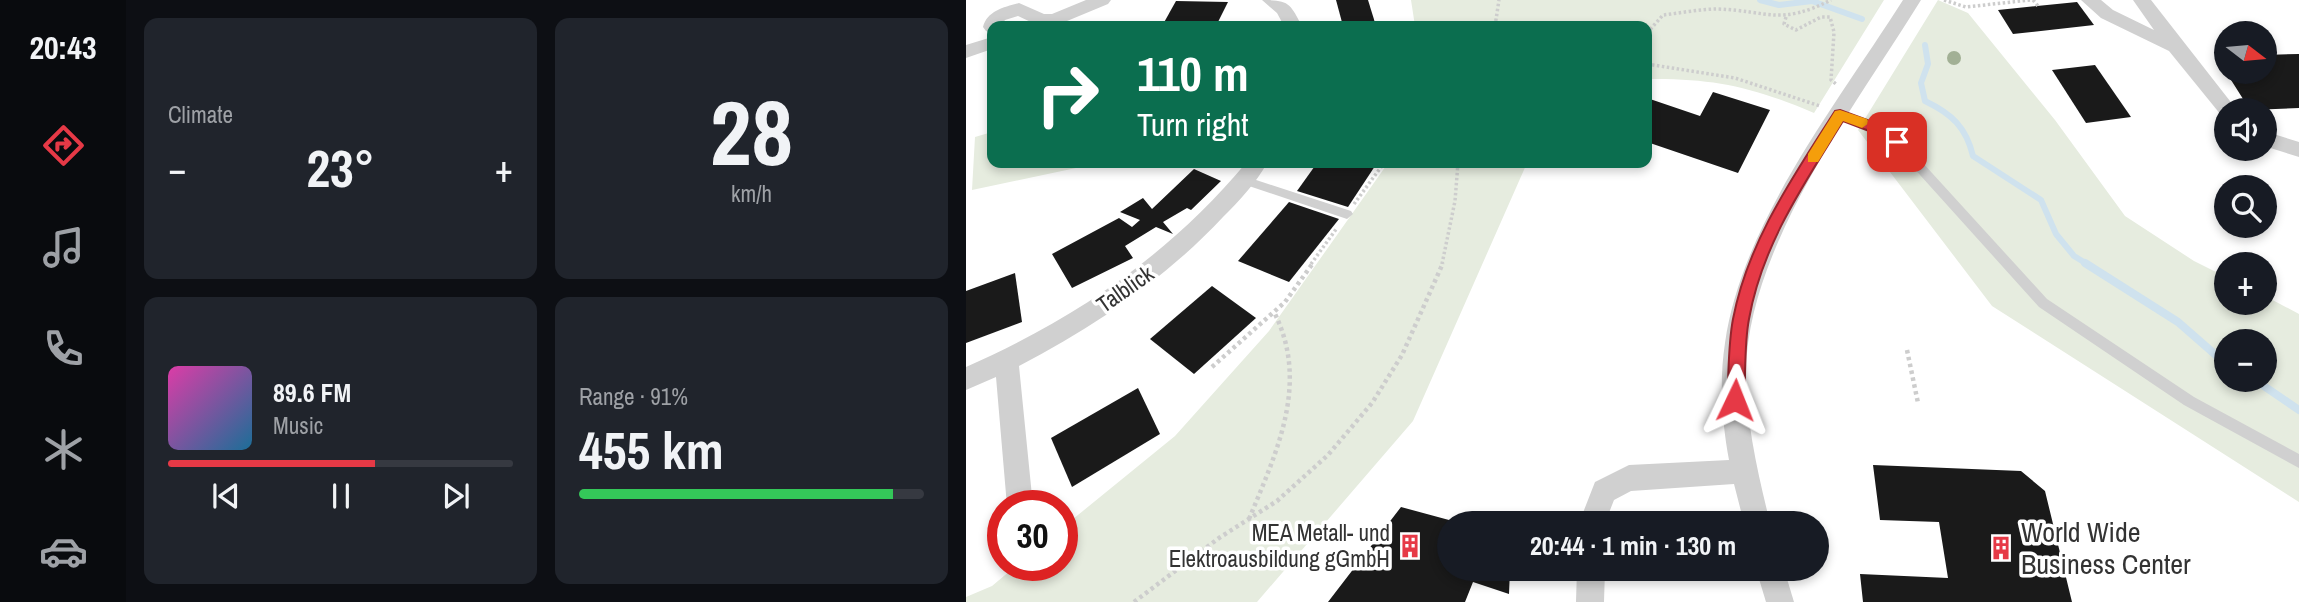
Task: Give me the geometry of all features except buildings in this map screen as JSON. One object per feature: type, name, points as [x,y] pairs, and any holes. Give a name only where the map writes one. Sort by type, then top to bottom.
[{"type":"street","points":[[1051,21],[1102,0]]},
{"type":"street","points":[[1270,0],[1284,9],[1290,21]]},
{"type":"street","points":[[1754,511],[1742,470],[1735,400],[1741,319],[1761,250],[1779,212],[1912,0]]},
{"type":"street","points":[[2090,0],[2107,14],[2176,47]]},
{"type":"street","points":[[2142,0],[2218,98]]},
{"type":"street","points":[[994,21],[999,16],[1019,9],[1043,21]]},
{"type":"street","points":[[966,52],[987,45]]},
{"type":"street","points":[[2277,142],[2299,150]]},
{"type":"street","name":"Talblick","points":[[966,379],[1007,362],[1097,309],[1161,263],[1213,214],[1250,171]]},
{"type":"street","points":[[1007,362],[1019,490]]},
{"type":"street","points":[[1596,511],[1604,491],[1629,478],[1721,474],[1742,470]]},
{"type":"street","points":[[1590,602],[1591,581]]},
{"type":"street","points":[[1774,581],[1780,602]]},
{"type":"lane","points":[[1840,115],[1882,131],[1897,142],[2043,303],[2189,401],[2299,461]]},
{"type":"lane","points":[[1250,171],[1347,215]]},
{"type":"path","points":[[1495,21],[1499,0]]},
{"type":"path","points":[[1652,27],[1663,15],[1717,9],[1786,17],[1820,7],[1831,0]]},
{"type":"path","points":[[1944,0],[1966,7],[2032,0],[2038,6]]},
{"type":"path","points":[[1786,17],[1784,24],[1796,30],[1821,17],[1830,17],[1834,32],[1831,80],[1837,84]]},
{"type":"path","points":[[1652,64],[1690,67],[1762,84],[1840,115]]},
{"type":"path","points":[[1212,367],[1285,302],[1380,168]]},
{"type":"path","points":[[1134,602],[1277,502],[1328,455],[1373,404],[1402,355],[1445,258],[1458,168]]},
{"type":"path","points":[[1248,520],[1280,443],[1287,408],[1290,371],[1287,338],[1273,312]]},
{"type":"path","points":[[1908,350],[1918,403]]},
{"type":"shaded area","points":[[1411,0],[1884,0],[1814,113],[1752,91],[1713,82],[1652,79],[1652,21],[1414,21]]},
{"type":"shaded area","points":[[1938,0],[1968,13],[2055,120],[2125,216],[2214,271],[2214,315],[2277,315],[2277,302],[2299,314],[2299,502],[1992,306],[1858,130]]},
{"type":"shaded area","points":[[987,133],[987,168],[1076,168],[972,190],[975,137]]},
{"type":"shaded area","points":[[1384,168],[1525,168],[1413,421],[1257,602],[966,602],[966,597],[998,581],[1078,581],[1078,515],[1175,436],[1269,331]]},
{"type":"waterway","points":[[1760,0],[1779,5],[1812,1],[1862,19]]},
{"type":"waterway","points":[[1925,45],[1928,64],[1921,83],[1925,101],[1956,122],[1962,129],[1973,156],[2041,200],[2056,234],[2074,256],[2087,264]]},
{"type":"waterway","points":[[2085,263],[2178,322],[2214,354]]},
{"type":"waterway","points":[[2273,392],[2299,410]]},
{"type":"slow traffic","points":[[1813,158],[1840,115],[1862,123]]},
{"type":"place","name":"MEA Metall- und Elektroausbildung gGmbH","points":[[1410,546]]},
{"type":"place","name":"World Wide Business Center","points":[[2001,548]]},
{"type":"route","points":[[1735,400],[1741,319],[1761,250],[1779,212],[1840,115],[1882,131],[1897,142]]}]
